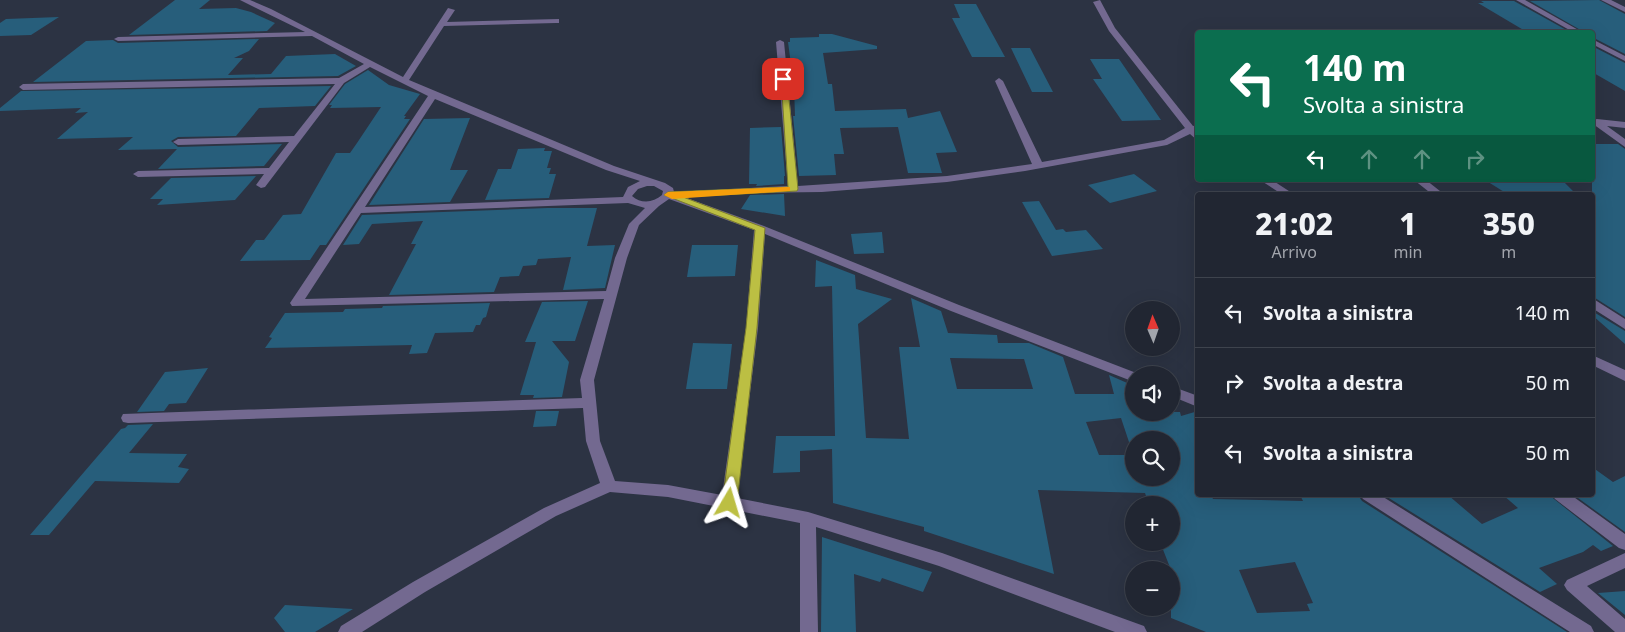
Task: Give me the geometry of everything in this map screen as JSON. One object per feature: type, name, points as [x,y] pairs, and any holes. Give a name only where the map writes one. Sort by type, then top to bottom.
[{"type":"street","points":[[244,0],[314,34],[404,82],[610,168],[666,187],[669,190],[668,195]]},
{"type":"street","points":[[1520,0],[1574,30]]},
{"type":"street","points":[[1605,0],[1625,10]]},
{"type":"street","points":[[609,486],[593,441],[587,380],[621,258],[634,224],[656,203],[668,195],[947,179],[1167,142],[1194,128],[1112,29],[1097,2]]},
{"type":"street","points":[[404,82],[451,10]]},
{"type":"street","points":[[443,24],[556,21]]},
{"type":"street","points":[[118,39],[314,34]]},
{"type":"street","points":[[780,42],[793,189]]},
{"type":"street","points":[[1595,43],[1625,59]]},
{"type":"street","points":[[261,185],[341,80],[370,64]]},
{"type":"street","points":[[23,87],[341,80]]},
{"type":"street","points":[[999,81],[1038,165]]},
{"type":"street","points":[[433,95],[296,303],[610,296]]},
{"type":"street","points":[[1595,122],[1625,125]]},
{"type":"street","points":[[1595,123],[1625,144]]},
{"type":"street","points":[[178,142],[296,139]]},
{"type":"street","points":[[610,168],[630,198],[634,224]]},
{"type":"street","points":[[138,174],[272,171]]},
{"type":"street","points":[[1268,182],[1285,192]]},
{"type":"street","points":[[1422,182],[1436,192]]},
{"type":"street","points":[[630,198],[638,185],[655,183]]},
{"type":"street","points":[[668,195],[760,228],[955,308],[1125,374]]},
{"type":"street","points":[[356,210],[576,203],[630,198],[643,204],[656,203]]},
{"type":"street","points":[[729,503],[752,328],[760,228]]},
{"type":"street","points":[[1595,304],[1625,325]]},
{"type":"street","points":[[1595,360],[1625,376]]},
{"type":"street","points":[[1180,395],[1195,401]]},
{"type":"street","points":[[128,418],[589,403]]},
{"type":"street","points":[[347,632],[419,587],[550,512],[609,486],[668,492],[808,518],[942,560],[1138,632]]},
{"type":"street","points":[[1371,497],[1585,632]]},
{"type":"street","points":[[1563,497],[1625,543]]},
{"type":"street","points":[[808,518],[809,632]]},
{"type":"street","points":[[1625,560],[1573,586],[1625,630]]},
{"type":"building","points":[[175,0],[210,0],[199,9],[236,8],[251,12],[275,23],[267,31],[129,35]]},
{"type":"building","points":[[1599,0],[1625,14],[1625,54],[1595,39],[1595,30],[1581,30],[1530,1]]},
{"type":"building","points":[[1481,1],[1514,1],[1566,30],[1524,30],[1478,3],[1484,3]]},
{"type":"building","points":[[954,4],[976,4],[1005,57],[972,57],[952,18],[960,18]]},
{"type":"building","points":[[59,17],[31,35],[0,36],[0,23],[6,19]]},
{"type":"building","points":[[819,34],[832,34],[877,46],[877,49],[823,53],[828,84],[832,84],[835,111],[906,109],[908,118],[940,111],[957,152],[936,153],[942,173],[908,173],[898,127],[840,128],[844,154],[834,154],[836,175],[799,176],[793,116],[795,116],[794,87],[788,42],[790,42],[790,38],[819,37]]},
{"type":"building","points":[[259,39],[249,51],[234,58],[243,58],[228,75],[271,74],[286,56],[335,54],[356,66],[338,76],[33,82],[86,41],[113,40],[118,43]]},
{"type":"building","points":[[1011,48],[1030,48],[1053,92],[1032,92]]},
{"type":"building","points":[[1595,48],[1625,63],[1625,91],[1595,74]]},
{"type":"building","points":[[1090,59],[1119,59],[1161,120],[1122,121],[1093,79],[1102,79]]},
{"type":"building","points":[[368,70],[389,85],[420,94],[404,116],[406,116],[404,119],[410,119],[326,245],[320,245],[310,260],[240,261],[256,240],[264,240],[283,215],[301,214],[336,153],[350,153],[357,143],[381,107],[330,108],[332,105],[329,105],[345,84]]},
{"type":"building","points":[[331,86],[315,106],[259,108],[236,136],[178,137],[171,141],[178,147],[282,144],[264,166],[158,169],[177,149],[118,150],[133,137],[57,139],[88,112],[75,113],[81,108],[0,111],[0,108],[21,91]]},
{"type":"building","points":[[470,118],[450,170],[468,170],[450,202],[369,205],[424,119]]},
{"type":"building","points":[[781,127],[784,184],[756,186],[757,184],[749,184],[750,128]]},
{"type":"building","points":[[1595,144],[1618,144],[1625,149],[1625,317],[1595,298],[1595,192],[1592,192],[1592,182],[1595,182]]},
{"type":"building","points":[[545,148],[544,151],[552,151],[547,168],[551,168],[549,174],[556,174],[549,198],[485,200],[498,169],[511,169],[518,149]]},
{"type":"building","points":[[1134,174],[1157,191],[1110,203],[1088,185]]},
{"type":"building","points":[[256,176],[235,200],[157,205],[163,199],[150,199],[171,178]]},
{"type":"building","points":[[1488,182],[1564,182],[1574,192],[1504,192]]},
{"type":"building","points":[[784,194],[785,216],[741,209],[750,195]]},
{"type":"building","points":[[1039,201],[1056,230],[1063,229],[1066,232],[1086,230],[1103,249],[1052,256],[1022,202]]},
{"type":"building","points":[[597,208],[587,246],[615,245],[605,288],[563,290],[571,257],[538,259],[536,265],[523,266],[519,276],[500,277],[494,292],[389,295],[416,244],[411,244],[423,221],[372,224],[359,244],[343,245],[362,215]]},
{"type":"building","points":[[882,232],[884,253],[854,254],[851,234]]},
{"type":"building","points":[[692,245],[738,245],[735,276],[687,277]]},
{"type":"building","points":[[816,260],[855,275],[856,289],[892,299],[858,324],[866,438],[909,439],[899,347],[920,347],[911,298],[941,311],[948,333],[997,335],[998,343],[1029,343],[1063,357],[1075,394],[1114,394],[1109,375],[1125,382],[1125,421],[1180,421],[1180,412],[1181,416],[1195,412],[1195,497],[1303,501],[1301,497],[1359,497],[1362,501],[1567,632],[1206,632],[1171,618],[1171,616],[1180,616],[1180,561],[1167,561],[1164,551],[1180,551],[1180,496],[1146,496],[1145,493],[1038,490],[1054,574],[924,531],[924,527],[833,503],[832,449],[800,451],[800,472],[773,473],[776,436],[835,436],[832,286],[815,287]],"holes":[[[950,358],[1024,359],[1033,389],[957,389]],[[1295,562],[1313,603],[1307,604],[1310,611],[1257,613],[1239,570]]]},
{"type":"building","points":[[588,301],[575,341],[552,341],[569,362],[562,397],[533,398],[534,395],[520,395],[536,342],[525,342],[542,302]]},
{"type":"building","points":[[490,303],[486,317],[483,318],[480,325],[476,325],[473,332],[435,333],[427,353],[409,354],[412,345],[265,348],[272,338],[269,337],[285,313],[343,312],[345,309],[382,308],[383,306]]},
{"type":"building","points":[[1595,313],[1625,331],[1625,344],[1595,318]]},
{"type":"building","points":[[693,343],[732,344],[727,389],[686,389]]},
{"type":"building","points":[[208,368],[186,403],[169,404],[164,411],[137,412],[165,372]]},
{"type":"building","points":[[536,411],[559,411],[556,426],[533,427]]},
{"type":"building","points":[[153,424],[129,453],[187,454],[178,467],[189,469],[179,483],[95,481],[49,535],[30,535],[121,429],[128,425]]},
{"type":"building","points":[[1595,469],[1613,482],[1625,476],[1625,532],[1578,498],[1595,497]]},
{"type":"building","points":[[1387,497],[1450,497],[1482,524],[1518,508],[1505,497],[1552,497],[1613,546],[1601,551],[1593,545],[1583,552],[1539,568],[1557,584],[1540,592]]},
{"type":"building","points":[[822,537],[932,572],[923,592],[882,578],[880,582],[854,574],[856,632],[821,632]]},
{"type":"building","points":[[1625,591],[1625,615],[1598,593]]},
{"type":"building","points":[[285,605],[353,609],[315,632],[285,632],[274,618]]},
{"type":"slow traffic","points":[[672,197],[668,195],[786,189]]},
{"type":"route","points":[[729,503],[752,328],[760,228],[668,195],[793,189],[783,79]]}]
